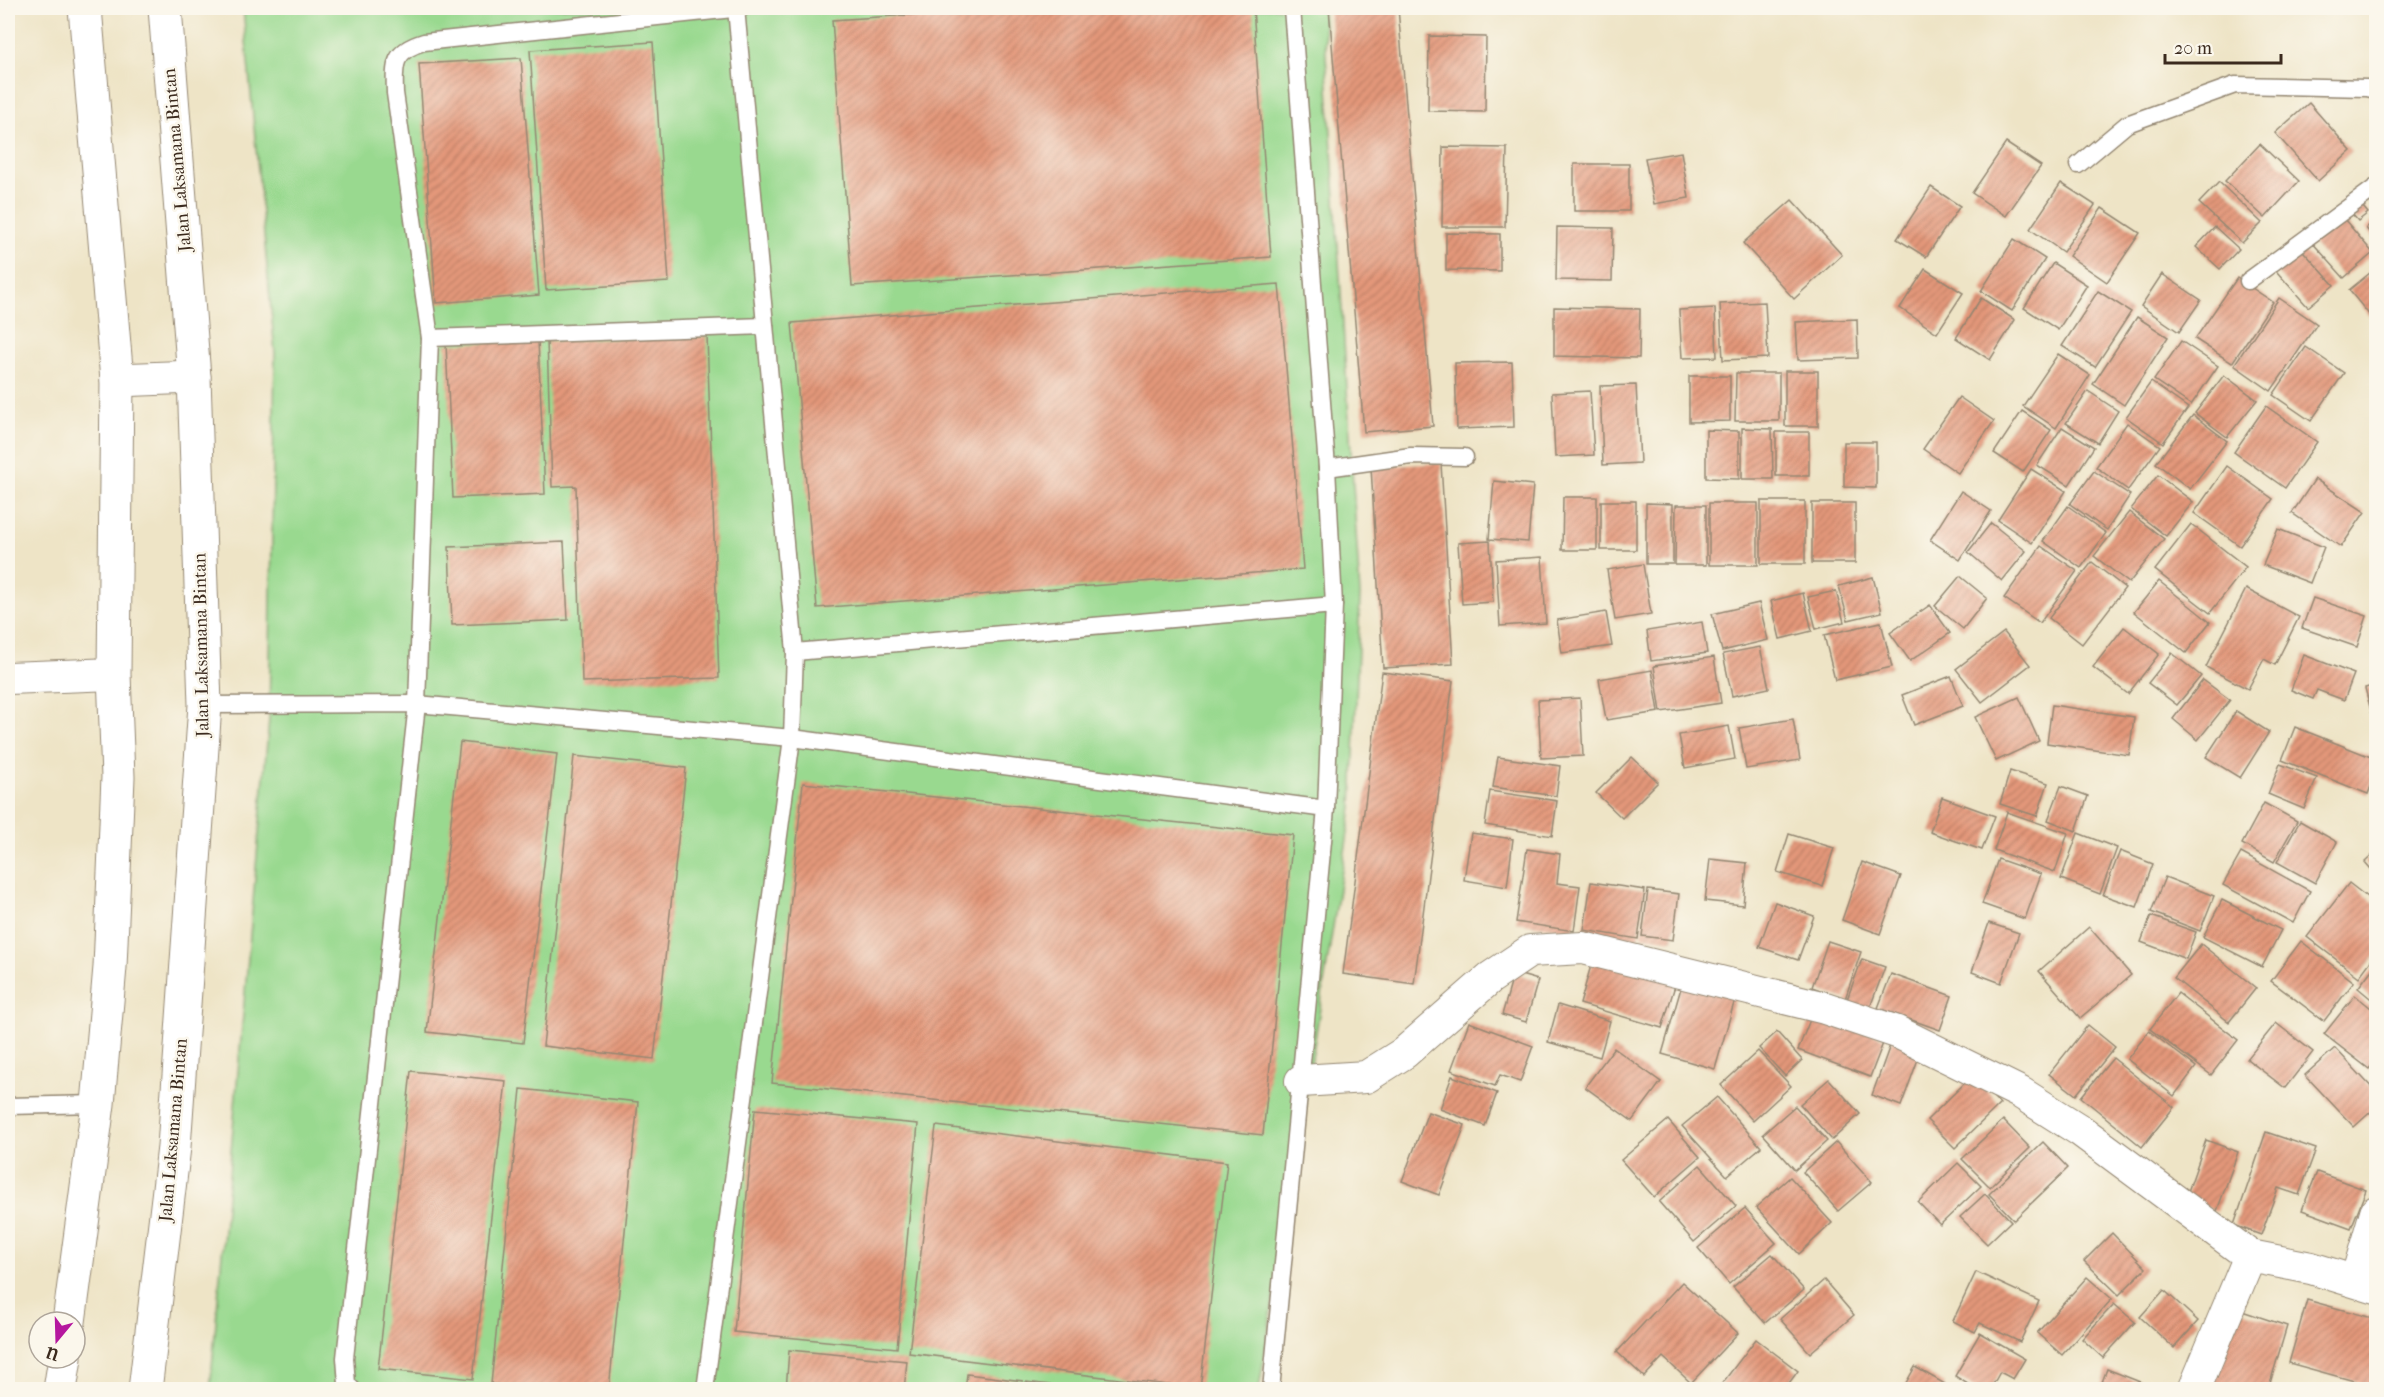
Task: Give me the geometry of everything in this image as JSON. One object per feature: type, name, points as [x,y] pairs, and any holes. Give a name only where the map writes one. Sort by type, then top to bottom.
[{"type":"main road","points":[[71,1310],[98,1104],[110,967],[117,789],[114,674],[117,380],[85,8]]},
{"type":"main road","name":"Jalan Laksamana Bintan","points":[[145,1389],[174,1147],[205,705],[194,377],[165,8]]},
{"type":"main road","points":[[117,380],[194,377]]},
{"type":"main road","points":[[60,1389],[63,1370]]},
{"type":"street","points":[[8,678],[114,674]]},
{"type":"street","points":[[1301,1081],[1366,1077],[1404,1053],[1490,978],[1530,951],[1583,948],[1825,1008],[1906,1037],[2020,1093],[2081,1131],[2250,1256],[2311,1268],[2366,1285],[2376,1212]]},
{"type":"street","points":[[2194,1389],[2250,1256]]},
{"type":"lane","points":[[705,1389],[792,738],[795,652],[736,8]]},
{"type":"lane","points":[[352,1389],[347,1384],[345,1358],[417,704],[430,338],[395,93],[394,70],[398,57],[403,51],[410,46],[424,42],[742,8]]},
{"type":"lane","points":[[1270,1389],[1326,809],[1334,605],[1327,468],[1292,8]]},
{"type":"lane","points":[[2078,165],[2127,124],[2235,85],[2376,90]]},
{"type":"lane","points":[[2248,281],[2376,187]]},
{"type":"lane","points":[[430,338],[765,326]]},
{"type":"lane","points":[[1327,468],[1411,456],[1465,457]]},
{"type":"lane","points":[[795,652],[1334,605]]},
{"type":"lane","points":[[205,705],[417,704],[792,738],[1326,809]]},
{"type":"lane","points":[[8,1106],[98,1104]]},
{"type":"green space","points":[[243,8],[1323,8],[1360,595],[1352,808],[1259,1389],[210,1390],[269,719],[275,353]]},
{"type":"building","points":[[1017,8],[1253,8],[1271,257],[852,286],[832,20]]},
{"type":"building","points":[[1329,8],[1398,8],[1433,426],[1364,432]]},
{"type":"building","points":[[1429,36],[1486,37],[1485,112],[1428,111]]},
{"type":"building","points":[[653,42],[669,282],[546,290],[530,50]]},
{"type":"building","points":[[521,58],[539,295],[436,303],[419,64]]},
{"type":"building","points":[[2309,103],[2351,151],[2318,181],[2275,133]]},
{"type":"building","points":[[2006,143],[2041,166],[2006,216],[1972,193]]},
{"type":"building","points":[[2260,144],[2299,181],[2265,218],[2225,181]]},
{"type":"building","points":[[1443,147],[1507,148],[1505,227],[1442,227]]},
{"type":"building","points":[[1681,152],[1689,198],[1654,204],[1645,158]]},
{"type":"building","points":[[1574,164],[1629,164],[1629,211],[1574,211]]},
{"type":"building","points":[[2219,182],[2262,223],[2242,243],[2199,203]]},
{"type":"building","points":[[2061,183],[2095,205],[2063,252],[2030,229]]},
{"type":"building","points":[[1931,187],[1960,206],[1926,257],[1897,239]]},
{"type":"building","points":[[2353,195],[2368,213],[2358,221],[2343,203]]},
{"type":"building","points":[[1792,200],[1842,255],[1794,299],[1743,243]]},
{"type":"building","points":[[2102,208],[2140,233],[2107,282],[2069,256]]},
{"type":"building","points":[[2339,213],[2373,253],[2344,278],[2310,240]]},
{"type":"building","points":[[2376,219],[2376,241],[2366,228]]},
{"type":"building","points":[[1557,227],[1613,228],[1612,281],[1556,280]]},
{"type":"building","points":[[2215,227],[2239,249],[2220,269],[2196,247]]},
{"type":"building","points":[[1446,233],[1500,234],[1500,271],[1446,270]]},
{"type":"building","points":[[2014,239],[2045,259],[2012,311],[1981,291]]},
{"type":"building","points":[[2294,241],[2334,285],[2308,307],[2269,263]]},
{"type":"building","points":[[2053,263],[2087,285],[2058,330],[2024,308]]},
{"type":"building","points":[[2376,268],[2376,312],[2371,317],[2349,290]]},
{"type":"building","points":[[1925,269],[1963,293],[1937,333],[1900,308]]},
{"type":"building","points":[[2162,274],[2201,300],[2179,332],[2141,306]]},
{"type":"building","points":[[2237,278],[2273,302],[2232,363],[2195,339]]},
{"type":"building","points":[[1279,284],[1303,569],[817,608],[792,323]]},
{"type":"building","points":[[2098,291],[2131,312],[2095,367],[2062,346]]},
{"type":"building","points":[[1981,298],[2015,320],[1990,360],[1956,338]]},
{"type":"building","points":[[2279,298],[2317,324],[2271,391],[2234,365]]},
{"type":"building","points":[[1765,302],[1768,358],[1723,360],[1720,304]]},
{"type":"building","points":[[1554,307],[1640,309],[1639,358],[1554,356]]},
{"type":"building","points":[[1715,308],[1717,357],[1682,358],[1679,310]]},
{"type":"building","points":[[2137,317],[2168,337],[2124,405],[2093,384]]},
{"type":"building","points":[[1857,319],[1858,358],[1798,360],[1796,322]]},
{"type":"building","points":[[707,336],[719,678],[582,682],[576,486],[552,487],[547,341]]},
{"type":"building","points":[[538,340],[545,494],[453,498],[446,344]]},
{"type":"building","points":[[2181,341],[2218,366],[2191,405],[2154,380]]},
{"type":"building","points":[[2306,347],[2344,373],[2311,421],[2273,395]]},
{"type":"building","points":[[2058,354],[2090,375],[2056,428],[2023,406]]},
{"type":"building","points":[[1512,362],[1514,427],[1457,429],[1455,363]]},
{"type":"building","points":[[1785,371],[1818,371],[1818,426],[1785,426]]},
{"type":"building","points":[[1736,373],[1779,373],[1779,421],[1735,421]]},
{"type":"building","points":[[2224,375],[2257,400],[2227,437],[2195,413]]},
{"type":"building","points":[[1689,376],[1730,376],[1730,421],[1689,422]]},
{"type":"building","points":[[2151,382],[2188,408],[2163,443],[2126,417]]},
{"type":"building","points":[[1636,385],[1640,463],[1603,465],[1600,386]]},
{"type":"building","points":[[1590,391],[1594,455],[1555,457],[1552,393]]},
{"type":"building","points":[[2088,391],[2118,411],[2098,443],[2066,423]]},
{"type":"building","points":[[1959,397],[1994,421],[1958,473],[1923,449]]},
{"type":"building","points":[[2266,406],[2317,442],[2285,488],[2234,452]]},
{"type":"building","points":[[2022,411],[2051,430],[2023,472],[1994,453]]},
{"type":"building","points":[[2193,415],[2227,441],[2190,489],[2156,463]]},
{"type":"building","points":[[2127,423],[2160,446],[2128,490],[2096,467]]},
{"type":"building","points":[[2062,427],[2094,447],[2069,485],[2037,465]]},
{"type":"building","points":[[1742,428],[1772,429],[1773,479],[1742,479]]},
{"type":"building","points":[[1706,430],[1739,431],[1739,479],[1706,478]]},
{"type":"building","points":[[1776,432],[1809,432],[1809,476],[1776,476]]},
{"type":"building","points":[[1844,442],[1876,442],[1876,488],[1844,487]]},
{"type":"building","points":[[1441,463],[1453,664],[1383,668],[1371,467]]},
{"type":"building","points":[[2227,466],[2273,499],[2240,546],[2194,513]]},
{"type":"building","points":[[2031,469],[2066,491],[2032,543],[1998,520]]},
{"type":"building","points":[[2094,471],[2130,495],[2107,530],[2070,504]]},
{"type":"building","points":[[2158,475],[2193,502],[2166,536],[2131,509]]},
{"type":"building","points":[[2315,479],[2365,512],[2341,547],[2292,513]]},
{"type":"building","points":[[1494,481],[1533,485],[1528,542],[1489,539]]},
{"type":"building","points":[[1961,491],[1991,511],[1960,560],[1930,540]]},
{"type":"building","points":[[1563,497],[1597,497],[1597,550],[1562,550]]},
{"type":"building","points":[[1601,501],[1636,501],[1636,550],[1601,550]]},
{"type":"building","points":[[1761,501],[1805,501],[1805,564],[1761,564]]},
{"type":"building","points":[[1646,503],[1673,504],[1673,564],[1646,564]]},
{"type":"building","points":[[1709,503],[1758,503],[1758,565],[1709,565]]},
{"type":"building","points":[[1812,503],[1855,503],[1855,563],[1812,563]]},
{"type":"building","points":[[1676,505],[1706,505],[1706,565],[1675,565]]},
{"type":"building","points":[[2068,506],[2106,533],[2081,568],[2043,541]]},
{"type":"building","points":[[2129,512],[2164,539],[2129,583],[2094,556]]},
{"type":"building","points":[[1991,523],[2026,551],[2002,581],[1968,552]]},
{"type":"building","points":[[2191,524],[2246,567],[2210,613],[2155,570]]},
{"type":"building","points":[[2278,529],[2324,547],[2310,583],[2263,565]]},
{"type":"building","points":[[1490,541],[1493,602],[1462,604],[1458,543]]},
{"type":"building","points":[[564,542],[568,620],[452,625],[449,547]]},
{"type":"building","points":[[2041,546],[2077,571],[2040,623],[2004,598]]},
{"type":"building","points":[[1542,557],[1546,623],[1500,626],[1496,560]]},
{"type":"building","points":[[2092,562],[2125,588],[2082,644],[2049,618]]},
{"type":"building","points":[[1643,564],[1651,614],[1615,620],[1607,570]]},
{"type":"building","points":[[1960,576],[1987,598],[1963,629],[1935,606]]},
{"type":"building","points":[[1873,577],[1882,612],[1848,620],[1839,586]]},
{"type":"building","points":[[2159,581],[2210,622],[2186,653],[2134,612]]},
{"type":"building","points":[[2246,589],[2299,617],[2275,665],[2264,659],[2248,689],[2206,667]]},
{"type":"building","points":[[1836,591],[1844,622],[1816,629],[1808,597]]},
{"type":"building","points":[[1803,593],[1812,631],[1780,639],[1771,601]]},
{"type":"building","points":[[2313,598],[2367,616],[2357,647],[2302,628]]},
{"type":"building","points":[[1759,603],[1768,640],[1722,651],[1712,614]]},
{"type":"building","points":[[1930,605],[1950,633],[1910,661],[1890,633]]},
{"type":"building","points":[[1606,612],[1612,646],[1562,653],[1557,620]]},
{"type":"building","points":[[1702,622],[1707,653],[1651,661],[1647,631]]},
{"type":"building","points":[[1881,622],[1892,667],[1835,680],[1824,635]]},
{"type":"building","points":[[2124,627],[2159,654],[2128,694],[2093,667]]},
{"type":"building","points":[[2004,632],[2030,665],[1982,702],[1956,669]]},
{"type":"building","points":[[1760,647],[1769,688],[1732,696],[1723,654]]},
{"type":"building","points":[[2172,653],[2201,676],[2177,705],[2148,683]]},
{"type":"building","points":[[2304,655],[2354,674],[2344,700],[2317,690],[2313,699],[2291,690]]},
{"type":"building","points":[[1714,657],[1721,703],[1661,712],[1654,666]]},
{"type":"building","points":[[1652,670],[1659,712],[1606,720],[1599,679]]},
{"type":"building","points":[[1382,672],[1453,681],[1414,984],[1343,974]]},
{"type":"building","points":[[1951,676],[1963,706],[1914,725],[1902,695]]},
{"type":"building","points":[[2203,680],[2230,700],[2198,740],[2173,719]]},
{"type":"building","points":[[2376,685],[2376,730],[2365,688]]},
{"type":"building","points":[[2019,697],[2039,741],[1996,761],[1975,717]]},
{"type":"building","points":[[1580,698],[1583,756],[1541,758],[1538,700]]},
{"type":"building","points":[[2052,705],[2134,717],[2129,755],[2047,743]]},
{"type":"building","points":[[2236,711],[2269,732],[2240,778],[2206,757]]},
{"type":"building","points":[[1793,719],[1800,760],[1746,769],[1739,728]]},
{"type":"building","points":[[1729,726],[1735,759],[1685,768],[1679,735]]},
{"type":"building","points":[[2295,727],[2376,759],[2376,773],[2368,794],[2282,760]]},
{"type":"building","points":[[460,742],[557,754],[523,1043],[427,1032]]},
{"type":"building","points":[[574,756],[686,768],[654,1059],[543,1046]]},
{"type":"building","points":[[1498,757],[1560,766],[1556,796],[1493,787]]},
{"type":"building","points":[[1632,757],[1658,782],[1622,818],[1596,793]]},
{"type":"building","points":[[2280,764],[2317,778],[2304,809],[2268,794]]},
{"type":"building","points":[[2010,771],[2048,783],[2037,816],[2000,804]]},
{"type":"building","points":[[803,783],[1293,835],[1263,1135],[772,1083]]},
{"type":"building","points":[[2061,786],[2088,796],[2076,831],[2048,820]]},
{"type":"building","points":[[1490,791],[1557,801],[1552,836],[1485,825]]},
{"type":"building","points":[[1942,797],[1995,816],[1982,850],[1930,832]]},
{"type":"building","points":[[2264,803],[2297,821],[2274,862],[2242,844]]},
{"type":"building","points":[[2007,812],[2068,833],[2055,872],[1994,850]]},
{"type":"building","points":[[2300,821],[2337,842],[2315,883],[2277,862]]},
{"type":"building","points":[[1471,833],[1513,839],[1507,887],[1464,880]]},
{"type":"building","points":[[2078,833],[2117,848],[2100,894],[2061,879]]},
{"type":"building","points":[[1789,834],[1834,848],[1822,886],[1777,872]]},
{"type":"building","points":[[1527,849],[1560,854],[1557,883],[1580,886],[1574,931],[1516,922]]},
{"type":"building","points":[[2120,851],[2153,864],[2137,907],[2103,895]]},
{"type":"building","points":[[2376,852],[2376,875],[2365,862]]},
{"type":"building","points":[[2241,853],[2310,891],[2293,923],[2223,885]]},
{"type":"building","points":[[1710,859],[1747,863],[1743,905],[1705,901]]},
{"type":"building","points":[[1998,859],[2041,874],[2025,919],[1982,904]]},
{"type":"building","points":[[1862,862],[1901,876],[1880,934],[1842,920]]},
{"type":"building","points":[[2165,877],[2214,896],[2200,931],[2151,912]]},
{"type":"building","points":[[1591,882],[1645,890],[1638,939],[1584,930]]},
{"type":"building","points":[[2349,883],[2376,904],[2376,954],[2359,977],[2307,937]]},
{"type":"building","points":[[1648,890],[1679,894],[1673,940],[1642,936]]},
{"type":"building","points":[[2222,900],[2281,930],[2262,967],[2203,937]]},
{"type":"building","points":[[1775,902],[1814,916],[1798,960],[1759,947]]},
{"type":"building","points":[[2151,916],[2196,932],[2186,959],[2141,942]]},
{"type":"building","points":[[1989,923],[2019,933],[2001,983],[1972,972]]},
{"type":"building","points":[[2089,927],[2131,975],[2080,1018],[2039,971]]},
{"type":"building","points":[[1828,941],[1861,952],[1845,999],[1812,987]]},
{"type":"building","points":[[2301,941],[2354,982],[2324,1021],[2271,981]]},
{"type":"building","points":[[2201,944],[2256,988],[2229,1022],[2174,978]]},
{"type":"building","points":[[1594,955],[1677,979],[1662,1028],[1580,1004]]},
{"type":"building","points":[[1862,959],[1885,967],[1869,1010],[1846,1002]]},
{"type":"building","points":[[2376,964],[2376,1003],[2358,988]]},
{"type":"building","points":[[1514,973],[1538,980],[1526,1022],[1502,1015]]},
{"type":"building","points":[[1891,974],[1952,996],[1940,1030],[1878,1008]]},
{"type":"building","points":[[1683,981],[1736,996],[1715,1069],[1662,1054]]},
{"type":"building","points":[[2178,993],[2238,1040],[2211,1075],[2150,1029]]},
{"type":"building","points":[[2355,995],[2376,1012],[2376,1060],[2369,1069],[2324,1034]]},
{"type":"building","points":[[1558,1005],[1610,1021],[1600,1057],[1548,1042]]},
{"type":"building","points":[[1813,1012],[1885,1038],[1870,1077],[1798,1050]]},
{"type":"building","points":[[1469,1022],[1533,1046],[1520,1082],[1500,1075],[1495,1086],[1451,1070]]},
{"type":"building","points":[[2276,1023],[2313,1052],[2285,1088],[2247,1059]]},
{"type":"building","points":[[2088,1025],[2115,1047],[2076,1095],[2049,1074]]},
{"type":"building","points":[[2149,1031],[2196,1067],[2174,1096],[2127,1059]]},
{"type":"building","points":[[1777,1032],[1802,1060],[1785,1076],[1759,1048]]},
{"type":"building","points":[[1892,1040],[1921,1051],[1901,1106],[1872,1095]]},
{"type":"building","points":[[1614,1048],[1661,1082],[1632,1121],[1585,1087]]},
{"type":"building","points":[[2335,1048],[2376,1092],[2376,1107],[2354,1127],[2305,1075]]},
{"type":"building","points":[[1758,1051],[1791,1086],[1753,1121],[1721,1085]]},
{"type":"building","points":[[2113,1058],[2174,1107],[2142,1147],[2081,1097]]},
{"type":"building","points":[[411,1071],[506,1081],[473,1379],[378,1369]]},
{"type":"building","points":[[1452,1076],[1497,1093],[1485,1126],[1440,1109]]},
{"type":"building","points":[[1972,1076],[2000,1104],[1955,1148],[1927,1120]]},
{"type":"building","points":[[1829,1079],[1860,1114],[1832,1140],[1800,1104]]},
{"type":"building","points":[[521,1089],[638,1102],[609,1390],[546,1390],[491,1384]]},
{"type":"building","points":[[1717,1097],[1761,1147],[1727,1176],[1682,1126]]},
{"type":"building","points":[[1795,1106],[1827,1141],[1795,1170],[1763,1134]]},
{"type":"building","points":[[755,1109],[918,1124],[897,1348],[734,1332]]},
{"type":"building","points":[[1428,1112],[1465,1125],[1439,1195],[1402,1181]]},
{"type":"building","points":[[1668,1120],[1700,1157],[1654,1197],[1621,1160]]},
{"type":"building","points":[[2003,1120],[2030,1148],[1990,1187],[1962,1159]]},
{"type":"building","points":[[936,1126],[1227,1162],[1200,1389],[909,1353]]},
{"type":"building","points":[[2266,1132],[2316,1149],[2299,1195],[2278,1188],[2261,1235],[2234,1225]]},
{"type":"building","points":[[2206,1140],[2238,1152],[2217,1211],[2185,1200]]},
{"type":"building","points":[[1836,1142],[1872,1182],[1838,1211],[1803,1172]]},
{"type":"building","points":[[2043,1142],[2068,1168],[2014,1220],[1989,1194]]},
{"type":"building","points":[[1958,1163],[1981,1186],[1940,1225],[1918,1202]]},
{"type":"building","points":[[1700,1165],[1736,1206],[1694,1242],[1659,1202]]},
{"type":"building","points":[[2317,1172],[2366,1190],[2351,1228],[2302,1210]]},
{"type":"building","points":[[1790,1177],[1832,1223],[1799,1254],[1756,1207]]},
{"type":"building","points":[[1985,1194],[2011,1221],[1987,1244],[1960,1217]]},
{"type":"building","points":[[1745,1208],[1776,1243],[1729,1284],[1698,1248]]},
{"type":"building","points":[[2112,1233],[2146,1268],[2119,1295],[2084,1261]]},
{"type":"building","points":[[1772,1254],[1804,1290],[1765,1323],[1733,1287]]},
{"type":"building","points":[[1976,1272],[2039,1301],[2020,1342],[1980,1323],[1975,1332],[1953,1321]]},
{"type":"building","points":[[2087,1277],[2112,1299],[2062,1355],[2037,1333]]},
{"type":"building","points":[[1824,1280],[1854,1315],[1810,1353],[1780,1319]]},
{"type":"building","points":[[1682,1282],[1738,1333],[1691,1383],[1663,1357],[1644,1377],[1617,1352]]},
{"type":"building","points":[[2164,1290],[2198,1321],[2174,1348],[2140,1317]]},
{"type":"building","points":[[2307,1300],[2376,1319],[2376,1387],[2289,1363]]},
{"type":"building","points":[[2114,1304],[2135,1322],[2103,1358],[2082,1339]]},
{"type":"building","points":[[2233,1308],[2287,1326],[2268,1390],[2208,1390]]},
{"type":"building","points":[[1980,1333],[2025,1359],[2013,1379],[2000,1372],[1990,1390],[1977,1390],[1955,1376]]},
{"type":"building","points":[[1756,1339],[1798,1371],[1784,1390],[1717,1390]]},
{"type":"building","points":[[789,1350],[907,1361],[904,1390],[786,1390]]},
{"type":"building","points":[[1915,1367],[1945,1384],[1942,1390],[1902,1390]]},
{"type":"building","points":[[2107,1369],[2158,1389],[2158,1390],[2099,1390]]},
{"type":"building","points":[[967,1374],[1023,1381],[1022,1390],[965,1390]]},
{"type":"building","points":[[1026,1382],[1074,1388],[1074,1390],[1025,1390]]}]
